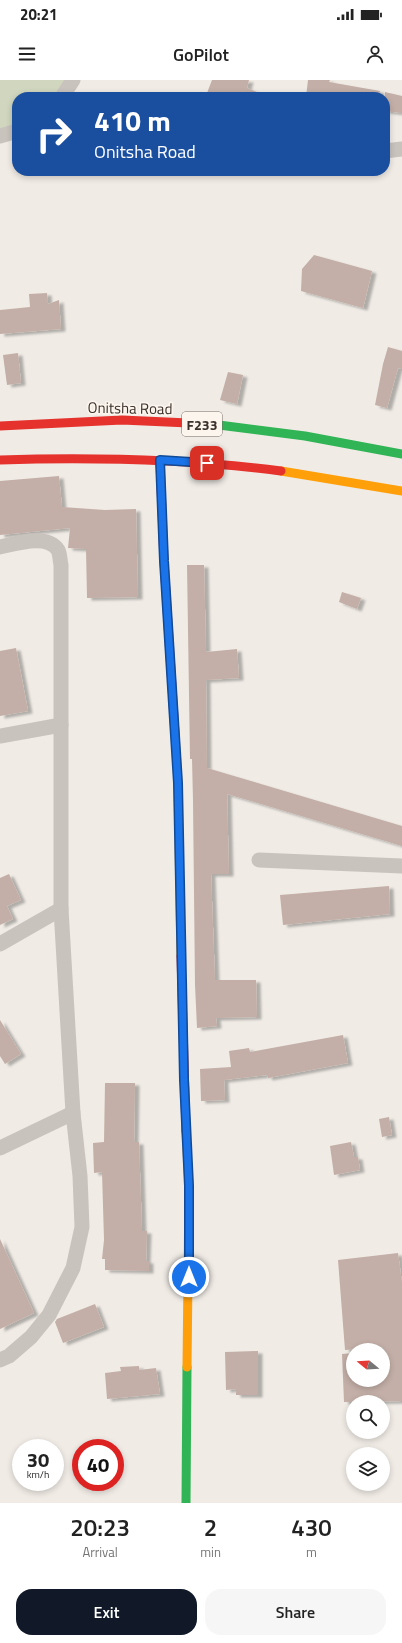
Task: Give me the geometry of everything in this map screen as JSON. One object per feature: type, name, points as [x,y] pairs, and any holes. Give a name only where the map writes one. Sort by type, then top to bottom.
[{"type":"street","points":[[65,92],[73,80]]},
{"type":"street","points":[[0,136],[12,132]]},
{"type":"street","points":[[390,150],[402,149]]},
{"type":"street","name":"Onitsha Road","points":[[0,426],[89,421],[142,420],[219,425],[337,441],[402,454]]},
{"type":"street","points":[[0,460],[67,457],[120,457],[222,464],[332,478],[402,491]]},
{"type":"street","points":[[160,460],[164,561],[178,783],[184,1080],[189,1186],[186,1503]]},
{"type":"street","points":[[0,547],[41,541],[53,544],[59,551],[61,565],[61,909],[73,1113],[80,1176],[82,1227],[73,1268],[49,1316],[31,1337],[9,1356],[0,1360]]},
{"type":"street","points":[[0,736],[61,725]]},
{"type":"street","points":[[258,860],[402,866]]},
{"type":"street","points":[[0,944],[61,909]]},
{"type":"street","points":[[0,1148],[73,1113]]},
{"type":"green space","points":[[0,80],[67,80],[61,92],[12,92],[12,129],[0,131]]},
{"type":"building","points":[[212,80],[249,80],[247,88],[257,92],[207,92]]},
{"type":"building","points":[[308,80],[330,80],[329,82],[380,91],[380,92],[307,92]]},
{"type":"building","points":[[390,93],[402,96],[402,113],[390,112]]},
{"type":"building","points":[[314,255],[372,271],[363,308],[301,291],[302,269]]},
{"type":"building","points":[[47,293],[48,304],[59,300],[61,329],[0,334],[0,310],[30,307],[29,294]]},
{"type":"building","points":[[388,347],[402,351],[402,369],[398,368],[387,408],[375,405]]},
{"type":"building","points":[[18,353],[21,383],[7,385],[3,355]]},
{"type":"building","points":[[228,372],[243,375],[237,404],[220,400]]},
{"type":"building","points":[[59,476],[62,507],[105,510],[136,509],[138,597],[87,598],[86,549],[68,548],[70,528],[0,535],[0,481]]},
{"type":"building","points":[[187,565],[204,565],[206,652],[237,649],[239,678],[206,680],[207,768],[402,826],[402,846],[227,794],[229,874],[211,874],[215,980],[256,980],[257,1017],[216,1018],[217,1026],[197,1028],[195,985],[192,759],[190,759]]},
{"type":"building","points":[[342,592],[361,598],[357,609],[339,602]]},
{"type":"building","points":[[16,648],[28,711],[0,716],[0,651]]},
{"type":"building","points":[[9,874],[21,900],[7,906],[13,919],[0,925],[0,878]]},
{"type":"building","points":[[389,886],[390,914],[283,925],[280,895]]},
{"type":"building","points":[[0,1020],[21,1054],[5,1064],[0,1056]]},
{"type":"building","points":[[343,1035],[348,1063],[268,1078],[267,1075],[224,1080],[225,1100],[201,1101],[200,1069],[231,1067],[229,1051],[249,1048],[250,1052]]},
{"type":"building","points":[[105,1083],[135,1083],[134,1142],[139,1142],[142,1231],[147,1231],[146,1261],[149,1261],[149,1271],[105,1270],[105,1259],[102,1259],[104,1240],[102,1172],[94,1173],[93,1143],[104,1142]]},
{"type":"building","points":[[389,1117],[392,1135],[382,1137],[379,1119]]},
{"type":"building","points":[[351,1142],[354,1157],[358,1157],[360,1170],[334,1175],[330,1146]]},
{"type":"building","points":[[0,1239],[34,1313],[0,1329]]},
{"type":"building","points":[[398,1253],[402,1283],[402,1401],[390,1401],[390,1395],[346,1395],[346,1402],[344,1402],[342,1354],[346,1354],[346,1387],[390,1387],[390,1343],[346,1343],[345,1350],[338,1260]]},
{"type":"building","points":[[95,1304],[104,1327],[63,1343],[55,1322],[57,1319]]},
{"type":"building","points":[[258,1351],[258,1395],[236,1395],[236,1389],[226,1390],[225,1352]]},
{"type":"building","points":[[139,1366],[139,1370],[156,1368],[160,1394],[107,1399],[105,1373],[121,1371],[120,1367]]},
{"type":"traffic: fast","points":[[211,424],[305,436],[402,454]]},
{"type":"traffic: fast","points":[[186,1503],[187,1367]]},
{"type":"traffic: slow","points":[[281,471],[402,491]]},
{"type":"traffic: slow","points":[[175,734],[178,783],[181,956]]},
{"type":"traffic: slow","points":[[186,1131],[189,1186],[187,1367]]},
{"type":"traffic: jam","points":[[0,426],[122,420],[211,424]]},
{"type":"traffic: jam","points":[[0,460],[105,459],[176,461],[281,471]]},
{"type":"traffic: jam","points":[[160,461],[164,561],[175,734]]},
{"type":"traffic: jam","points":[[181,956],[186,1131]]},
{"type":"route","points":[[189,1277],[189,1186],[184,1080],[178,783],[164,561],[160,460],[207,463]]}]
